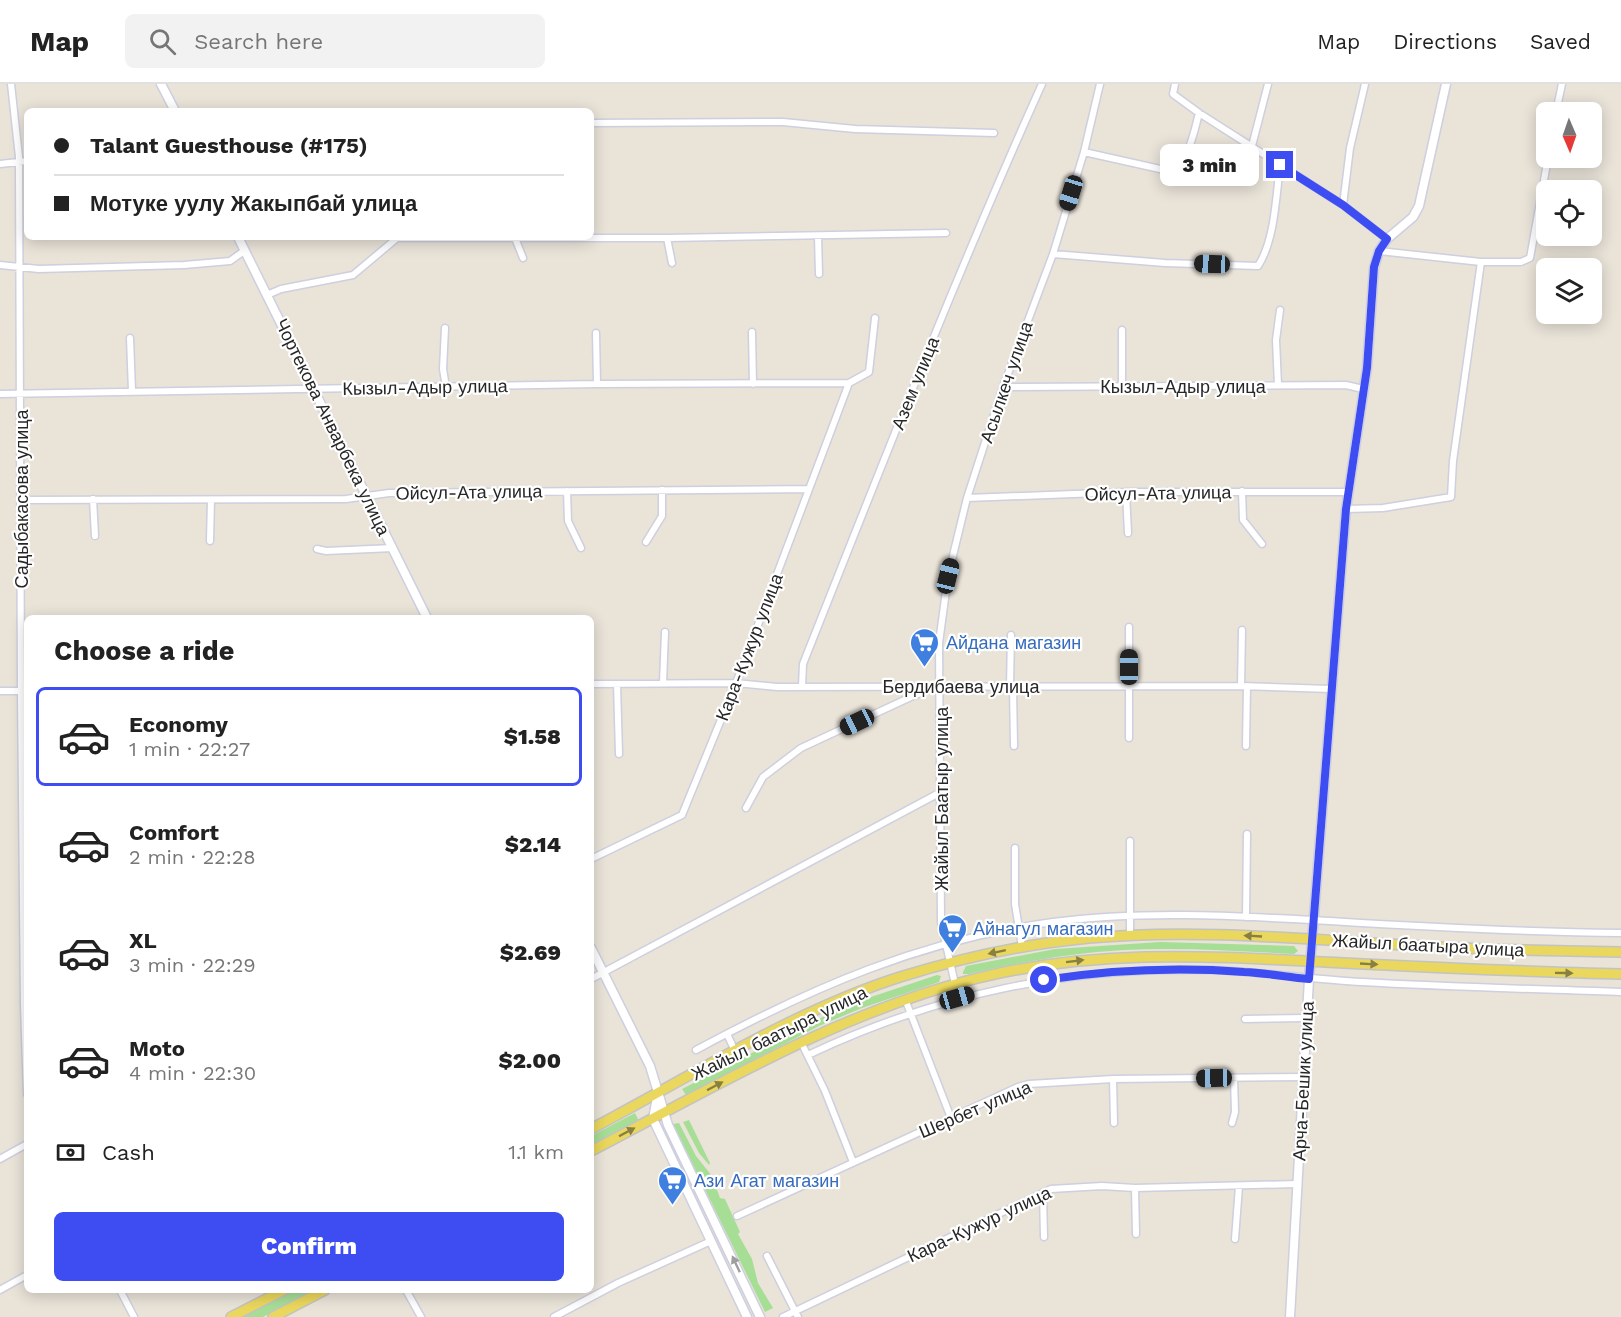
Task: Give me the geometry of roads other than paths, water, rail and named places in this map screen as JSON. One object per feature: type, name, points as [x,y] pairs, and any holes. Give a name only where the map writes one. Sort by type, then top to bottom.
[{"type":"main road","name":"Жайыл баатыра улица","points":[[594,1127],[735,1051],[847,997],[897,978],[950,963],[1022,947],[1130,935],[1204,934],[1426,946],[1621,952]]},
{"type":"main road","name":"Жайыл баатыра улица","points":[[594,1149],[801,1042],[851,1019],[955,984],[989,975],[1051,964],[1132,956],[1203,955],[1621,974]]},
{"type":"main road","points":[[231,1317],[278,1293]]},
{"type":"main road","points":[[273,1317],[319,1293]]},
{"type":"street","name":"Садыбакасова улица","points":[[11,84],[19,162],[24,691]]},
{"type":"street","points":[[161,84],[174,108]]},
{"type":"street","name":"Азем улица","points":[[802,686],[803,664],[875,482],[956,282],[1042,84]]},
{"type":"street","name":"Асылкеч улица","points":[[941,685],[939,643],[948,576],[967,498],[1003,387],[1053,254],[1084,152],[1101,84]]},
{"type":"street","points":[[1175,84],[1173,94],[1343,205],[1387,239]]},
{"type":"street","points":[[1252,147],[1268,84]]},
{"type":"street","points":[[1343,205],[1350,148],[1365,84]]},
{"type":"street","name":"Арча-Бешик улица","points":[[1290,1317],[1306,1018],[1330,689],[1346,509],[1364,389],[1374,267],[1379,251],[1387,239],[1413,217],[1419,206],[1446,84]]},
{"type":"street","points":[[1558,102],[1562,84]]},
{"type":"street","points":[[1084,152],[1168,171],[1180,164],[1190,146],[1199,113]]},
{"type":"street","points":[[594,123],[783,122],[855,129],[994,133]]},
{"type":"street","points":[[0,164],[24,161]]},
{"type":"street","points":[[1053,254],[1166,263],[1258,266],[1266,254],[1280,165]]},
{"type":"street","points":[[1379,251],[1481,262],[1521,262],[1530,258],[1546,168]]},
{"type":"street","points":[[594,238],[946,233]]},
{"type":"street","points":[[818,236],[819,274]]},
{"type":"street","points":[[667,238],[672,262]]},
{"type":"street","name":"Чортекова Анварбека улица","points":[[239,240],[426,615]]},
{"type":"street","points":[[267,295],[281,289],[353,275],[394,240]]},
{"type":"street","points":[[516,240],[523,258]]},
{"type":"street","points":[[0,265],[39,269],[184,265],[230,261],[244,250]]},
{"type":"street","points":[[1346,509],[1383,508],[1451,497],[1453,461],[1481,262]]},
{"type":"street","points":[[1278,385],[1276,340],[1280,310]]},
{"type":"street","points":[[849,383],[869,372],[875,318]]},
{"type":"street","points":[[445,328],[443,369],[446,387]]},
{"type":"street","points":[[1122,330],[1122,386]]},
{"type":"street","points":[[752,332],[753,384]]},
{"type":"street","points":[[596,333],[597,384]]},
{"type":"street","points":[[130,338],[132,391]]},
{"type":"street","name":"Кызыл-Адыр улица","points":[[0,394],[597,384],[849,383]]},
{"type":"street","name":"Кара-Кужур улица","points":[[594,858],[682,815],[736,683],[849,383]]},
{"type":"street","name":"Кызыл-Адыр улица","points":[[1003,387],[1278,385],[1346,386],[1364,389]]},
{"type":"street","name":"Ойсул-Ата улица","points":[[21,500],[346,499],[389,493],[808,489]]},
{"type":"street","points":[[646,542],[662,516],[662,490]]},
{"type":"street","points":[[567,491],[568,521],[581,548]]},
{"type":"street","points":[[1242,491],[1242,520],[1262,544]]},
{"type":"street","points":[[1126,492],[1128,533]]},
{"type":"street","name":"Ойсул-Ата улица","points":[[967,498],[1126,492],[1348,492]]},
{"type":"street","points":[[93,499],[94,536]]},
{"type":"street","points":[[210,542],[212,500]]},
{"type":"street","points":[[317,549],[326,551],[393,548]]},
{"type":"street","points":[[1129,627],[1129,738]]},
{"type":"street","points":[[1242,630],[1246,746]]},
{"type":"street","points":[[663,683],[665,632]]},
{"type":"street","points":[[1011,635],[1014,746]]},
{"type":"street","name":"Бердибаева улица","points":[[594,684],[736,683],[777,687],[1244,686],[1330,689]]},
{"type":"street","points":[[617,684],[619,754]]},
{"type":"street","points":[[747,808],[764,777],[801,748],[941,685]]},
{"type":"street","name":"Жайыл Баатыр улица","points":[[941,685],[941,922],[955,984]]},
{"type":"street","points":[[0,691],[24,691]]},
{"type":"street","points":[[594,977],[941,792]]},
{"type":"street","points":[[1246,917],[1247,834]]},
{"type":"street","points":[[1130,841],[1130,935]]},
{"type":"street","points":[[1015,848],[1015,904],[1022,947]]},
{"type":"street","points":[[696,1050],[798,998],[888,961],[946,944],[1053,922],[1129,915],[1187,914],[1520,932],[1621,933]]},
{"type":"street","points":[[594,954],[650,1066],[663,1114],[760,1317]]},
{"type":"street","points":[[808,1055],[856,1033],[910,1013],[993,990],[1093,974],[1144,970],[1211,970],[1309,979],[1621,992]]},
{"type":"street","points":[[905,999],[951,1118]]},
{"type":"street","points":[[1245,1019],[1306,1018]]},
{"type":"street","points":[[727,1034],[735,1051]]},
{"type":"street","points":[[801,1042],[825,1091],[853,1162]]},
{"type":"street","name":"Шербет улица","points":[[736,1216],[1029,1084],[1113,1079],[1303,1077]]},
{"type":"street","points":[[1233,1123],[1234,1078]]},
{"type":"street","points":[[1113,1079],[1114,1123]]},
{"type":"street","points":[[657,1094],[653,1119],[747,1317]]},
{"type":"street","points":[[0,1159],[24,1146]]},
{"type":"street","name":"Кара-Кужур улица","points":[[783,1317],[796,1314],[1057,1188],[1296,1184]]},
{"type":"street","points":[[1235,1239],[1239,1186]]},
{"type":"street","points":[[1135,1188],[1136,1234]]},
{"type":"street","points":[[1043,1193],[1044,1237]]},
{"type":"street","points":[[554,1317],[618,1283],[711,1241]]},
{"type":"street","points":[[767,1256],[796,1314]]},
{"type":"street","points":[[0,1290],[24,1277]]},
{"type":"street","points":[[122,1293],[134,1317]]},
{"type":"street","points":[[408,1293],[421,1317]]},
{"type":"place","name":"Айдана магазин","points":[[925,668]]},
{"type":"place","name":"Айнагул магазин","points":[[952,954]]},
{"type":"place","name":"Ази Агат магазин","points":[[673,1206]]}]
